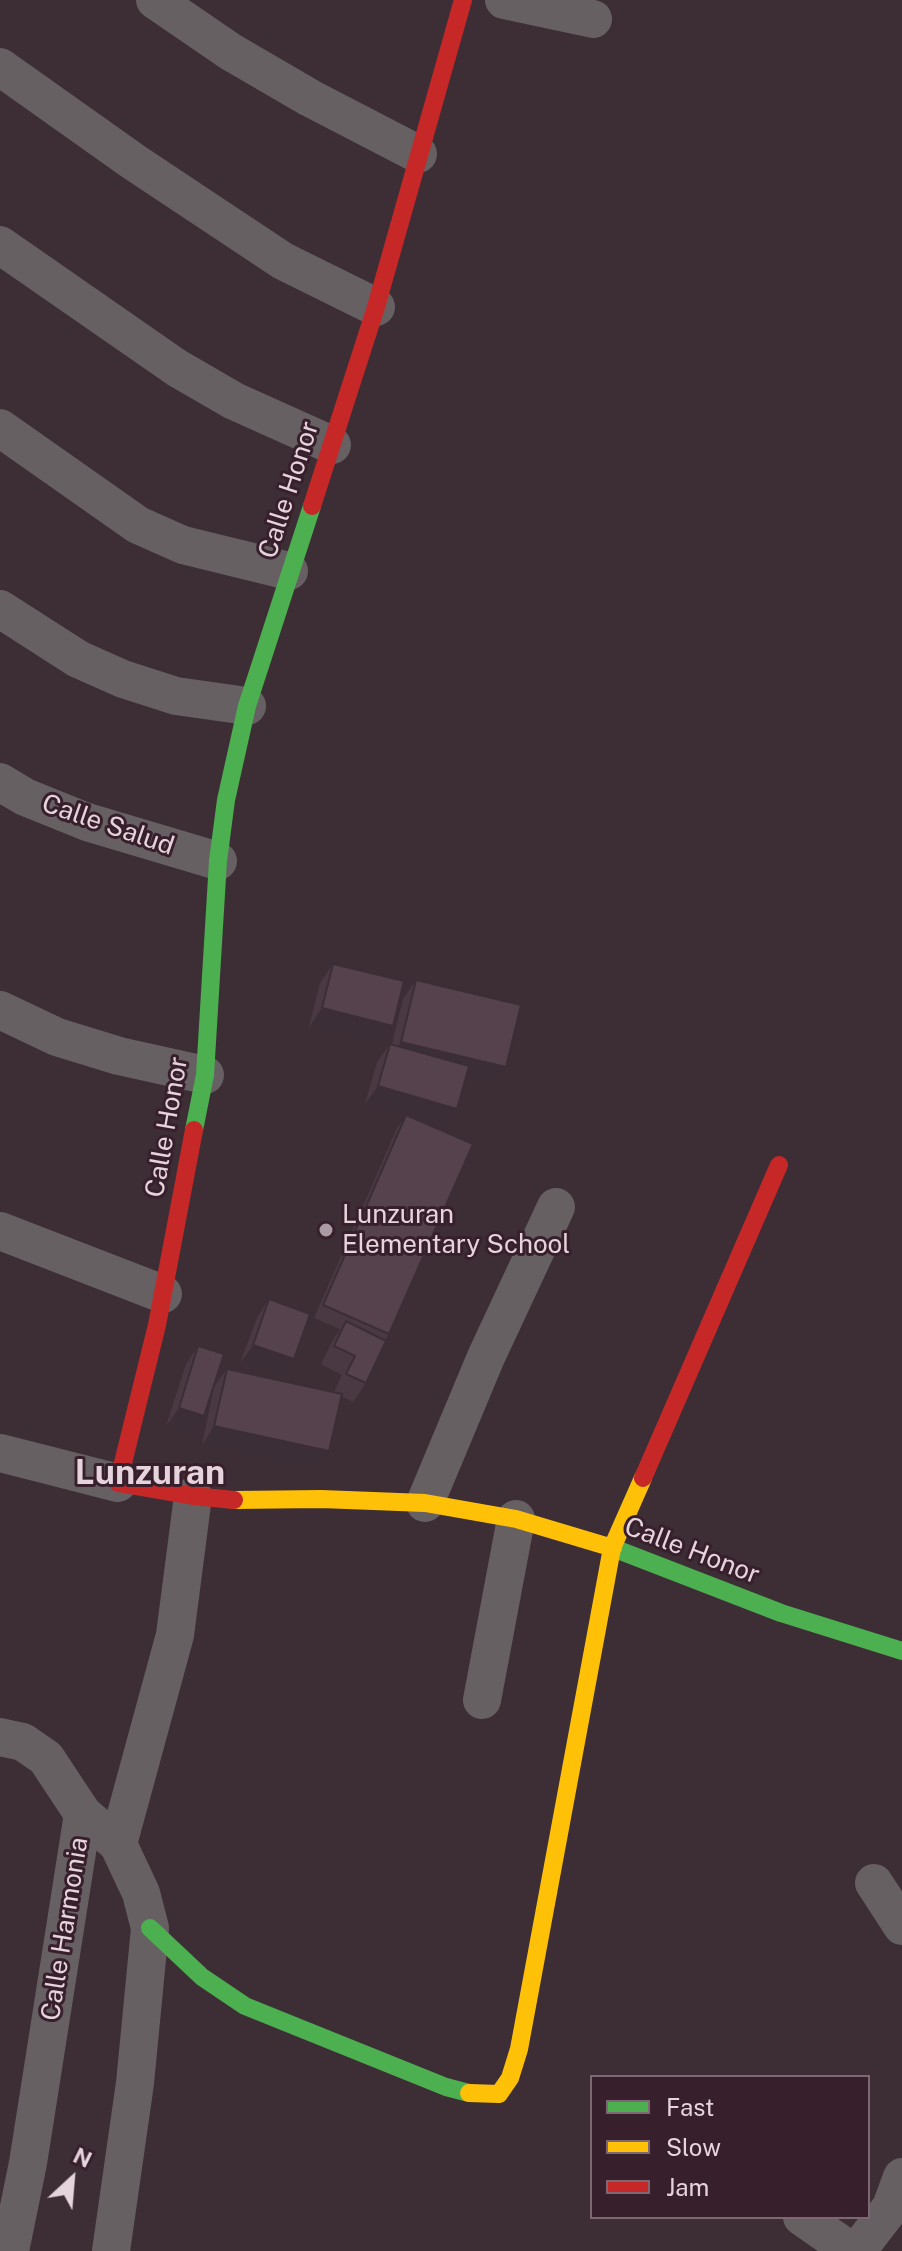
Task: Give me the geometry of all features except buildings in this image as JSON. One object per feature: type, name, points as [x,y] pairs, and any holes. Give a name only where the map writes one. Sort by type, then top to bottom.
[{"type":"street","points":[[155,0],[231,52],[310,98],[418,154]]},
{"type":"street","name":"Calle Honor","points":[[463,0],[376,307],[247,706],[226,800],[218,861],[205,1075],[163,1294],[118,1483],[245,1501],[321,1499],[425,1503],[516,1519],[612,1548],[781,1613],[902,1651]]},
{"type":"street","points":[[504,0],[593,19]]},
{"type":"street","points":[[0,67],[134,162],[283,261],[330,287],[376,307]]},
{"type":"street","points":[[0,245],[177,368],[234,401],[332,445]]},
{"type":"street","points":[[0,428],[138,525],[183,545],[289,571]]},
{"type":"street","points":[[0,609],[78,659],[123,679],[176,696],[247,706]]},
{"type":"street","name":"Calle Salud","points":[[0,782],[25,797],[87,822],[218,861]]},
{"type":"street","points":[[0,1010],[57,1037],[119,1056],[205,1075]]},
{"type":"street","points":[[150,1928],[202,1977],[245,2006],[446,2087],[487,2095],[499,2094],[510,2078],[519,2049],[612,1548],[779,1165]]},
{"type":"street","points":[[425,1503],[486,1357],[556,1207]]},
{"type":"street","points":[[0,1231],[163,1294]]},
{"type":"street","points":[[0,1453],[118,1483]]},
{"type":"street","name":"Calle Harmonia","points":[[83,1814],[118,1844],[175,1635],[193,1496]]},
{"type":"street","points":[[482,1700],[516,1519]]},
{"type":"street","points":[[0,1737],[23,1742],[46,1758],[83,1814]]},
{"type":"street","name":"Calle Harmonia","points":[[10,2251],[28,2163],[83,1814]]},
{"type":"street","points":[[111,2251],[135,2083],[150,1928],[141,1893],[118,1844]]},
{"type":"street","points":[[874,1883],[902,1926]]},
{"type":"street","points":[[857,2251],[898,2199]]},
{"type":"street","points":[[805,2219],[851,2251]]},
{"type":"traffic: fast","points":[[194,1130],[205,1075],[218,861],[226,800],[247,706],[312,506]]},
{"type":"traffic: fast","points":[[613,1548],[781,1613],[902,1651]]},
{"type":"traffic: fast","points":[[150,1928],[202,1977],[245,2006],[446,2087],[469,2093]]},
{"type":"traffic: slow","points":[[469,2093],[499,2094],[510,2078],[519,2049],[612,1548],[643,1478]]},
{"type":"traffic: slow","points":[[234,1500],[425,1503],[516,1519],[613,1548]]},
{"type":"traffic: jam","points":[[312,506],[376,307],[463,0]]},
{"type":"traffic: jam","points":[[194,1130],[157,1325],[118,1483],[234,1500]]},
{"type":"traffic: jam","points":[[643,1478],[779,1165]]},
{"type":"place","name":"Lunzuran Elementary School","points":[[326,1230]]},
{"type":"district","name":"Lunzuran","points":[[150,1474]]}]
